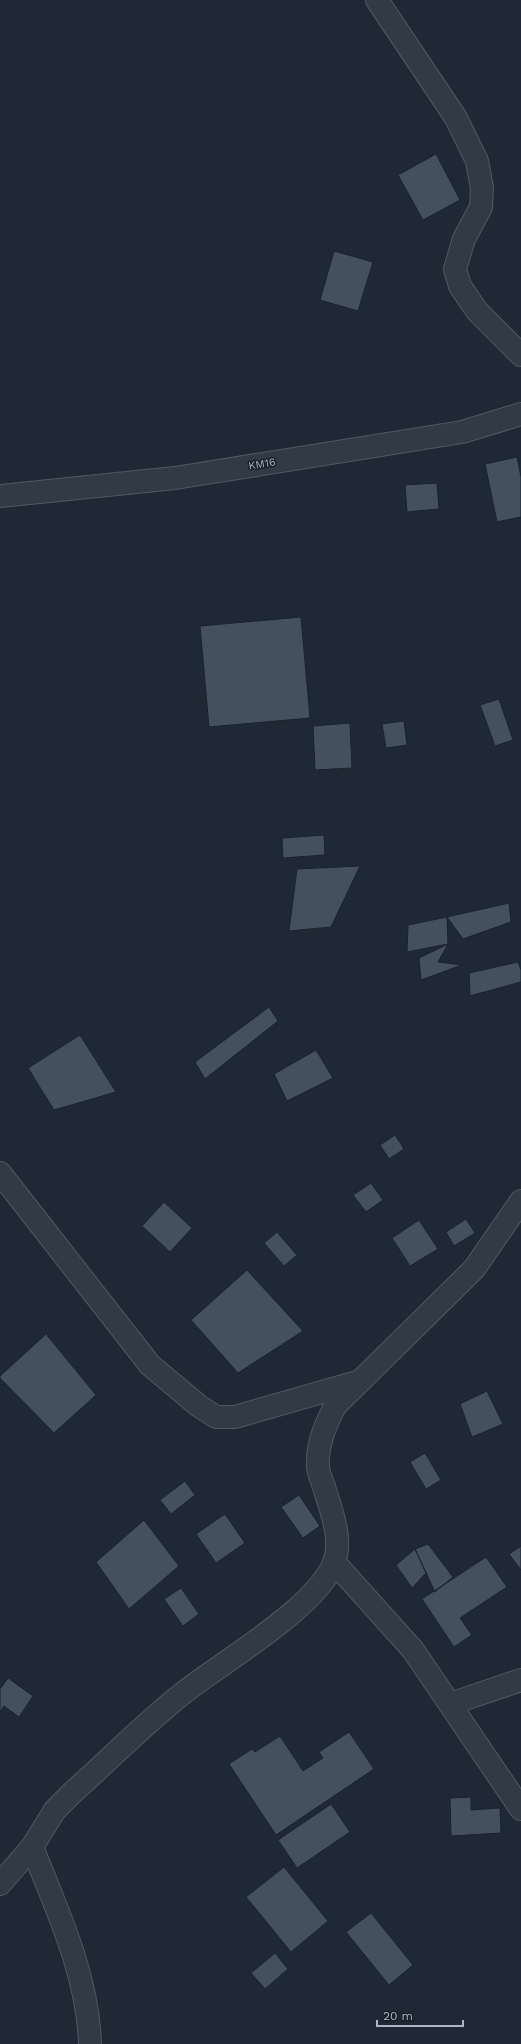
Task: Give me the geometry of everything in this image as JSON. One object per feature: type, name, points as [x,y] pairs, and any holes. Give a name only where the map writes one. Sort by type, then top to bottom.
[{"type":"street","points":[[377,0],[456,118],[477,161],[482,188],[481,207],[464,239],[456,269],[460,286],[477,311],[521,355]]},
{"type":"street","name":"KM16","points":[[0,496],[175,478],[462,432],[521,414]]},
{"type":"street","points":[[0,1173],[150,1365],[199,1406],[216,1417],[235,1418],[360,1381]]},
{"type":"street","points":[[0,1884],[32,1847],[55,1810],[72,1793],[181,1694],[292,1614],[324,1582],[334,1562],[337,1542],[335,1525],[318,1468],[319,1450],[323,1431],[335,1406],[474,1269],[521,1201]]},
{"type":"street","points":[[334,1562],[413,1650],[521,1809]]},
{"type":"street","points":[[450,1704],[521,1680]]},
{"type":"street","points":[[32,1847],[75,1961],[85,1998],[90,2044]]},
{"type":"building","points":[[436,154],[460,200],[423,220],[398,175]]},
{"type":"building","points":[[334,251],[373,262],[358,311],[320,300]]},
{"type":"building","points":[[517,457],[521,477],[521,517],[497,522],[485,464]]},
{"type":"building","points":[[437,483],[439,509],[407,512],[405,485]]},
{"type":"building","points":[[301,617],[310,718],[209,727],[200,626]]},
{"type":"building","points":[[499,699],[513,740],[495,746],[480,705]]},
{"type":"building","points":[[404,721],[407,745],[386,748],[382,724]]},
{"type":"building","points":[[350,723],[352,768],[315,770],[313,726]]},
{"type":"building","points":[[324,835],[325,855],[283,858],[282,838]]},
{"type":"building","points":[[360,866],[331,927],[289,931],[297,869]]},
{"type":"building","points":[[509,903],[511,922],[463,939],[447,917]]},
{"type":"building","points":[[447,917],[448,944],[407,952],[408,925]]},
{"type":"building","points":[[448,944],[438,962],[462,965],[421,980],[419,958]]},
{"type":"building","points":[[518,962],[521,970],[521,982],[470,996],[469,973]]},
{"type":"building","points":[[269,1007],[278,1021],[205,1079],[195,1062]]},
{"type":"building","points":[[80,1035],[116,1092],[54,1110],[28,1068]]},
{"type":"building","points":[[316,1050],[333,1078],[287,1101],[274,1074]]},
{"type":"building","points":[[395,1135],[404,1149],[389,1159],[380,1145]]},
{"type":"building","points":[[371,1183],[383,1200],[366,1212],[353,1195]]},
{"type":"building","points":[[164,1202],[192,1228],[170,1252],[142,1226]]},
{"type":"building","points":[[466,1219],[475,1233],[454,1246],[446,1232]]},
{"type":"building","points":[[419,1220],[438,1249],[410,1266],[392,1238]]},
{"type":"building","points":[[277,1232],[297,1255],[284,1266],[264,1243]]},
{"type":"building","points":[[247,1270],[303,1331],[238,1373],[191,1320]]},
{"type":"building","points":[[46,1334],[96,1395],[54,1433],[0,1378],[0,1376]]},
{"type":"building","points":[[487,1391],[503,1424],[472,1437],[460,1404]]},
{"type":"building","points":[[425,1453],[441,1480],[426,1489],[410,1462]]},
{"type":"building","points":[[185,1481],[195,1495],[171,1514],[160,1500]]},
{"type":"building","points":[[299,1495],[320,1526],[303,1538],[281,1507]]},
{"type":"building","points":[[225,1514],[245,1543],[216,1563],[196,1534]]},
{"type":"building","points":[[144,1520],[179,1566],[129,1609],[96,1562]]},
{"type":"building","points":[[428,1544],[453,1577],[435,1592],[415,1549]]},
{"type":"building","points":[[521,1546],[521,1570],[509,1554]]},
{"type":"building","points":[[415,1549],[426,1573],[412,1588],[396,1565]]},
{"type":"building","points":[[486,1557],[507,1587],[460,1618],[472,1635],[454,1647],[422,1599]]},
{"type":"building","points":[[181,1588],[199,1614],[183,1626],[164,1599]]},
{"type":"building","points":[[8,1678],[33,1696],[19,1717],[4,1706],[0,1712],[0,1689]]},
{"type":"building","points":[[349,1732],[374,1769],[276,1835],[229,1764],[252,1749],[255,1752],[280,1736],[303,1771],[323,1758],[319,1752]]},
{"type":"building","points":[[471,1797],[471,1810],[500,1808],[501,1833],[451,1836],[450,1798]]},
{"type":"building","points":[[331,1804],[350,1832],[297,1868],[278,1840]]},
{"type":"building","points":[[284,1867],[328,1921],[291,1952],[246,1897]]},
{"type":"building","points":[[371,1913],[413,1965],[389,1985],[346,1932]]},
{"type":"building","points":[[275,1953],[288,1969],[265,1989],[251,1973]]}]
